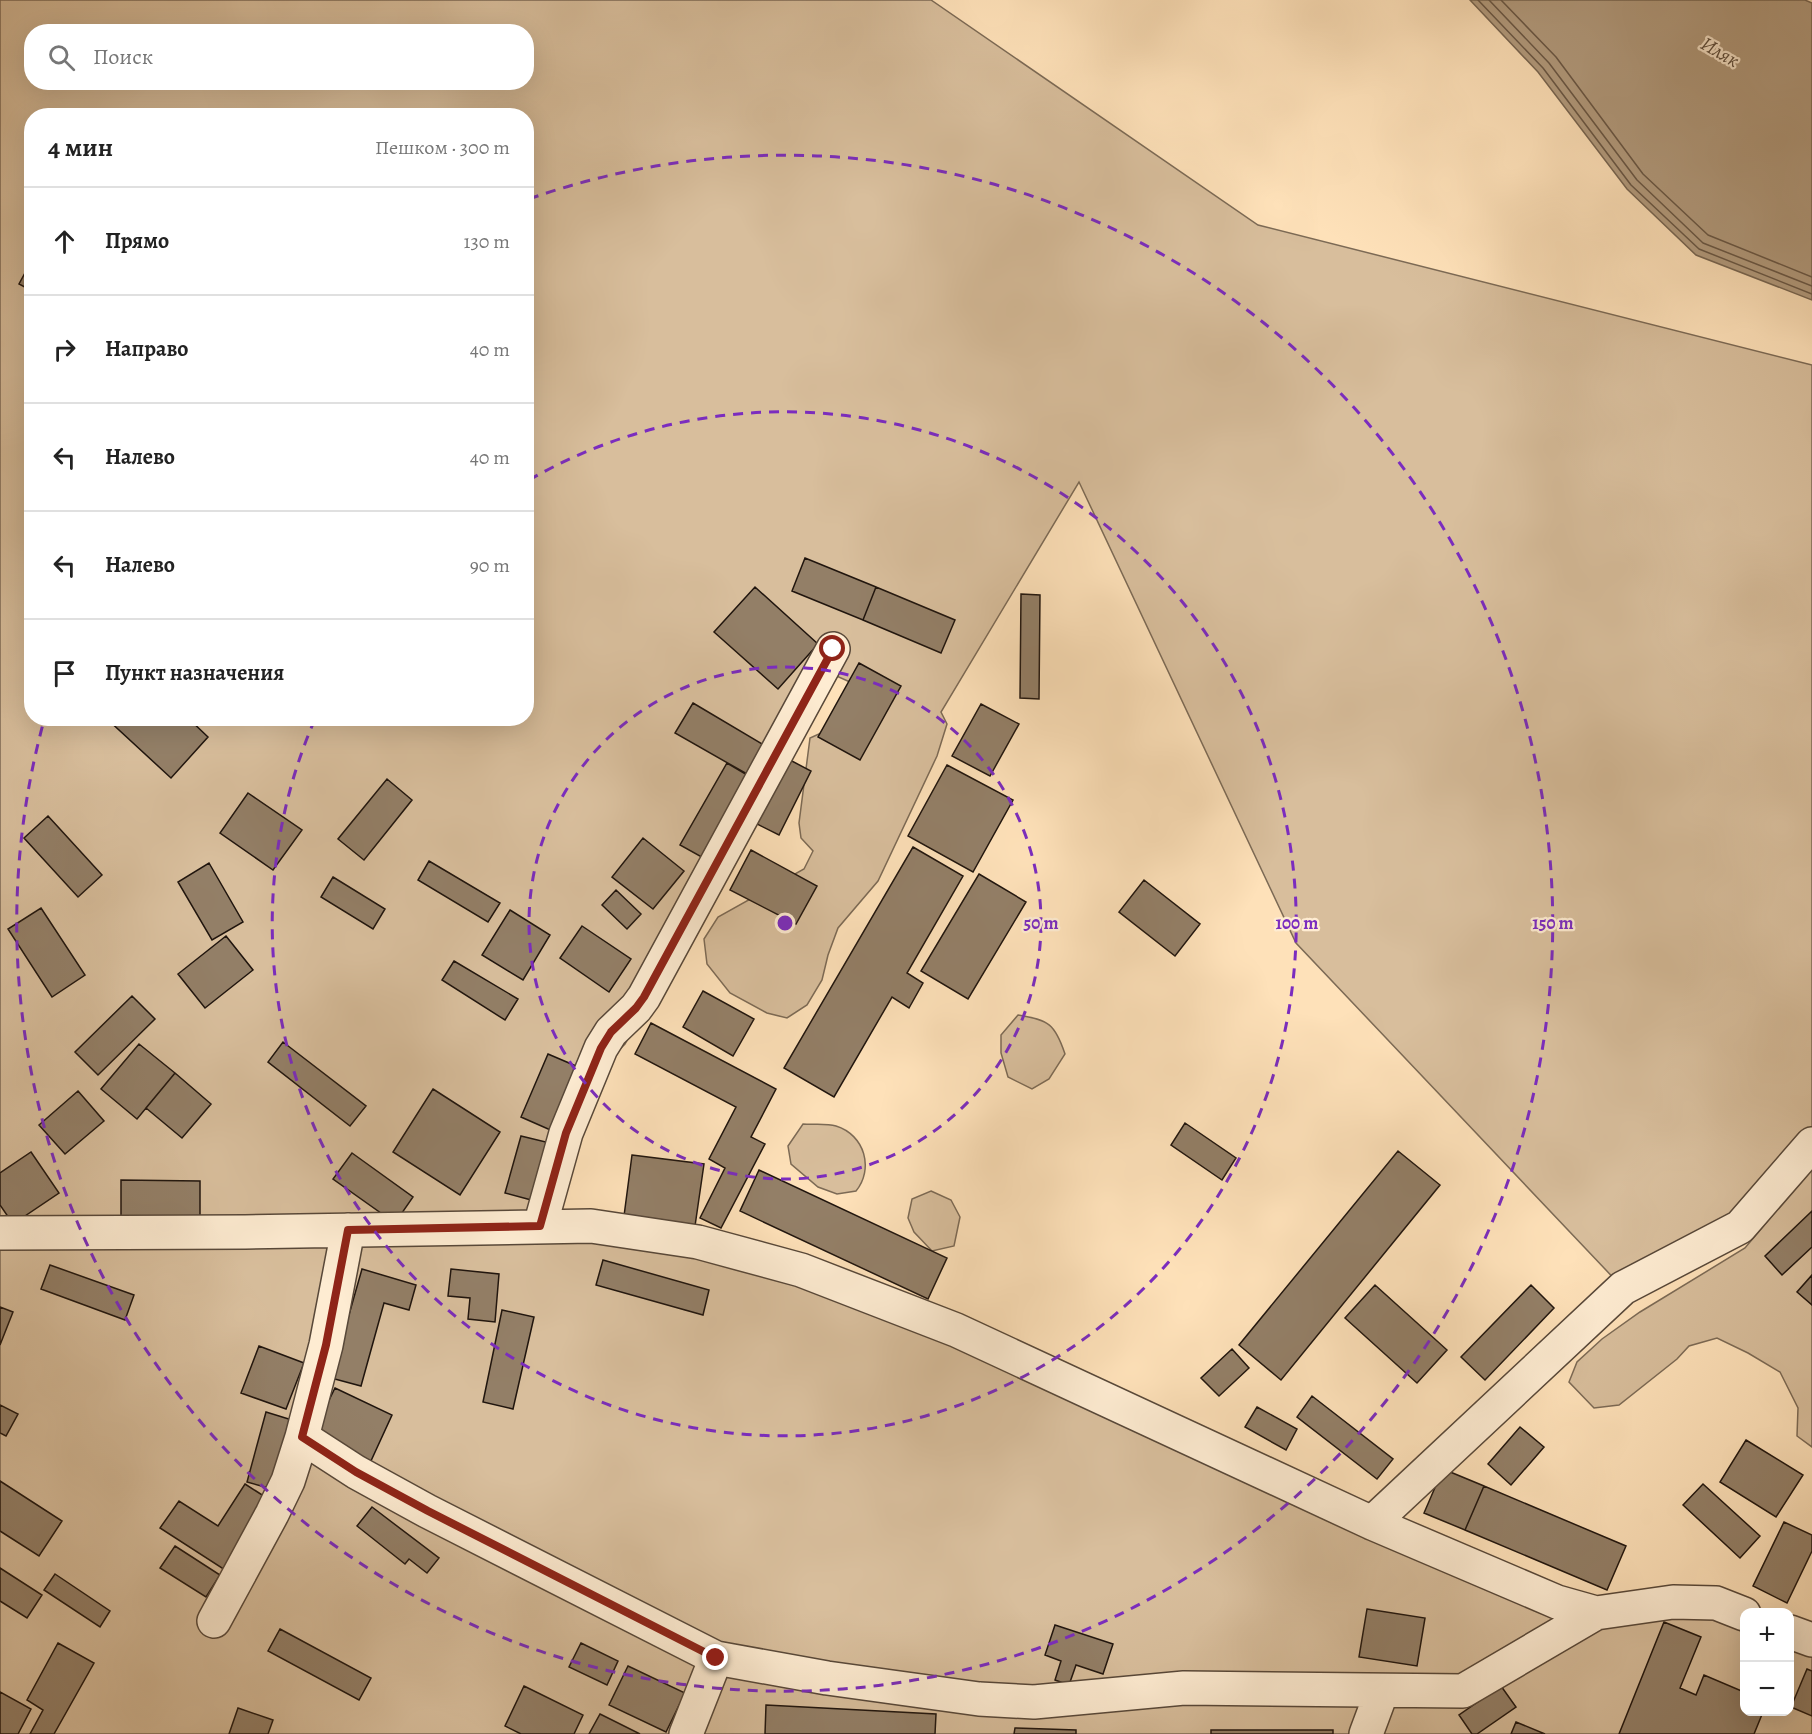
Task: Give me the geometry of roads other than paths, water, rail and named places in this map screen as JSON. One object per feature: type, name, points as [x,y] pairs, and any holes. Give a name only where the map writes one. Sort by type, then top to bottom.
[{"type":"street","points":[[540,1226],[566,1133],[601,1048],[611,1032],[644,997],[833,649]]},
{"type":"street","points":[[1372,1523],[1623,1288],[1740,1227],[1812,1144]]},
{"type":"street","points":[[0,1233],[244,1233],[591,1226],[698,1242],[801,1270],[956,1330],[1372,1523],[1557,1602],[1596,1613]]},
{"type":"street","points":[[214,1621],[288,1481],[326,1345],[348,1230]]},
{"type":"street","points":[[302,1437],[356,1472],[407,1500],[716,1658],[826,1678],[979,1699],[1034,1702],[1184,1688],[1463,1691],[1596,1613],[1673,1602],[1716,1604],[1740,1613]]},
{"type":"street","points":[[1794,1633],[1812,1640]]},
{"type":"street","points":[[686,1734],[716,1658]]},
{"type":"street","points":[[1366,1734],[1382,1691]]},
{"type":"water","name":"Иляк","points":[[1470,0],[1805,0],[1812,3],[1812,300],[1696,255],[1627,189],[1538,72]]}]
